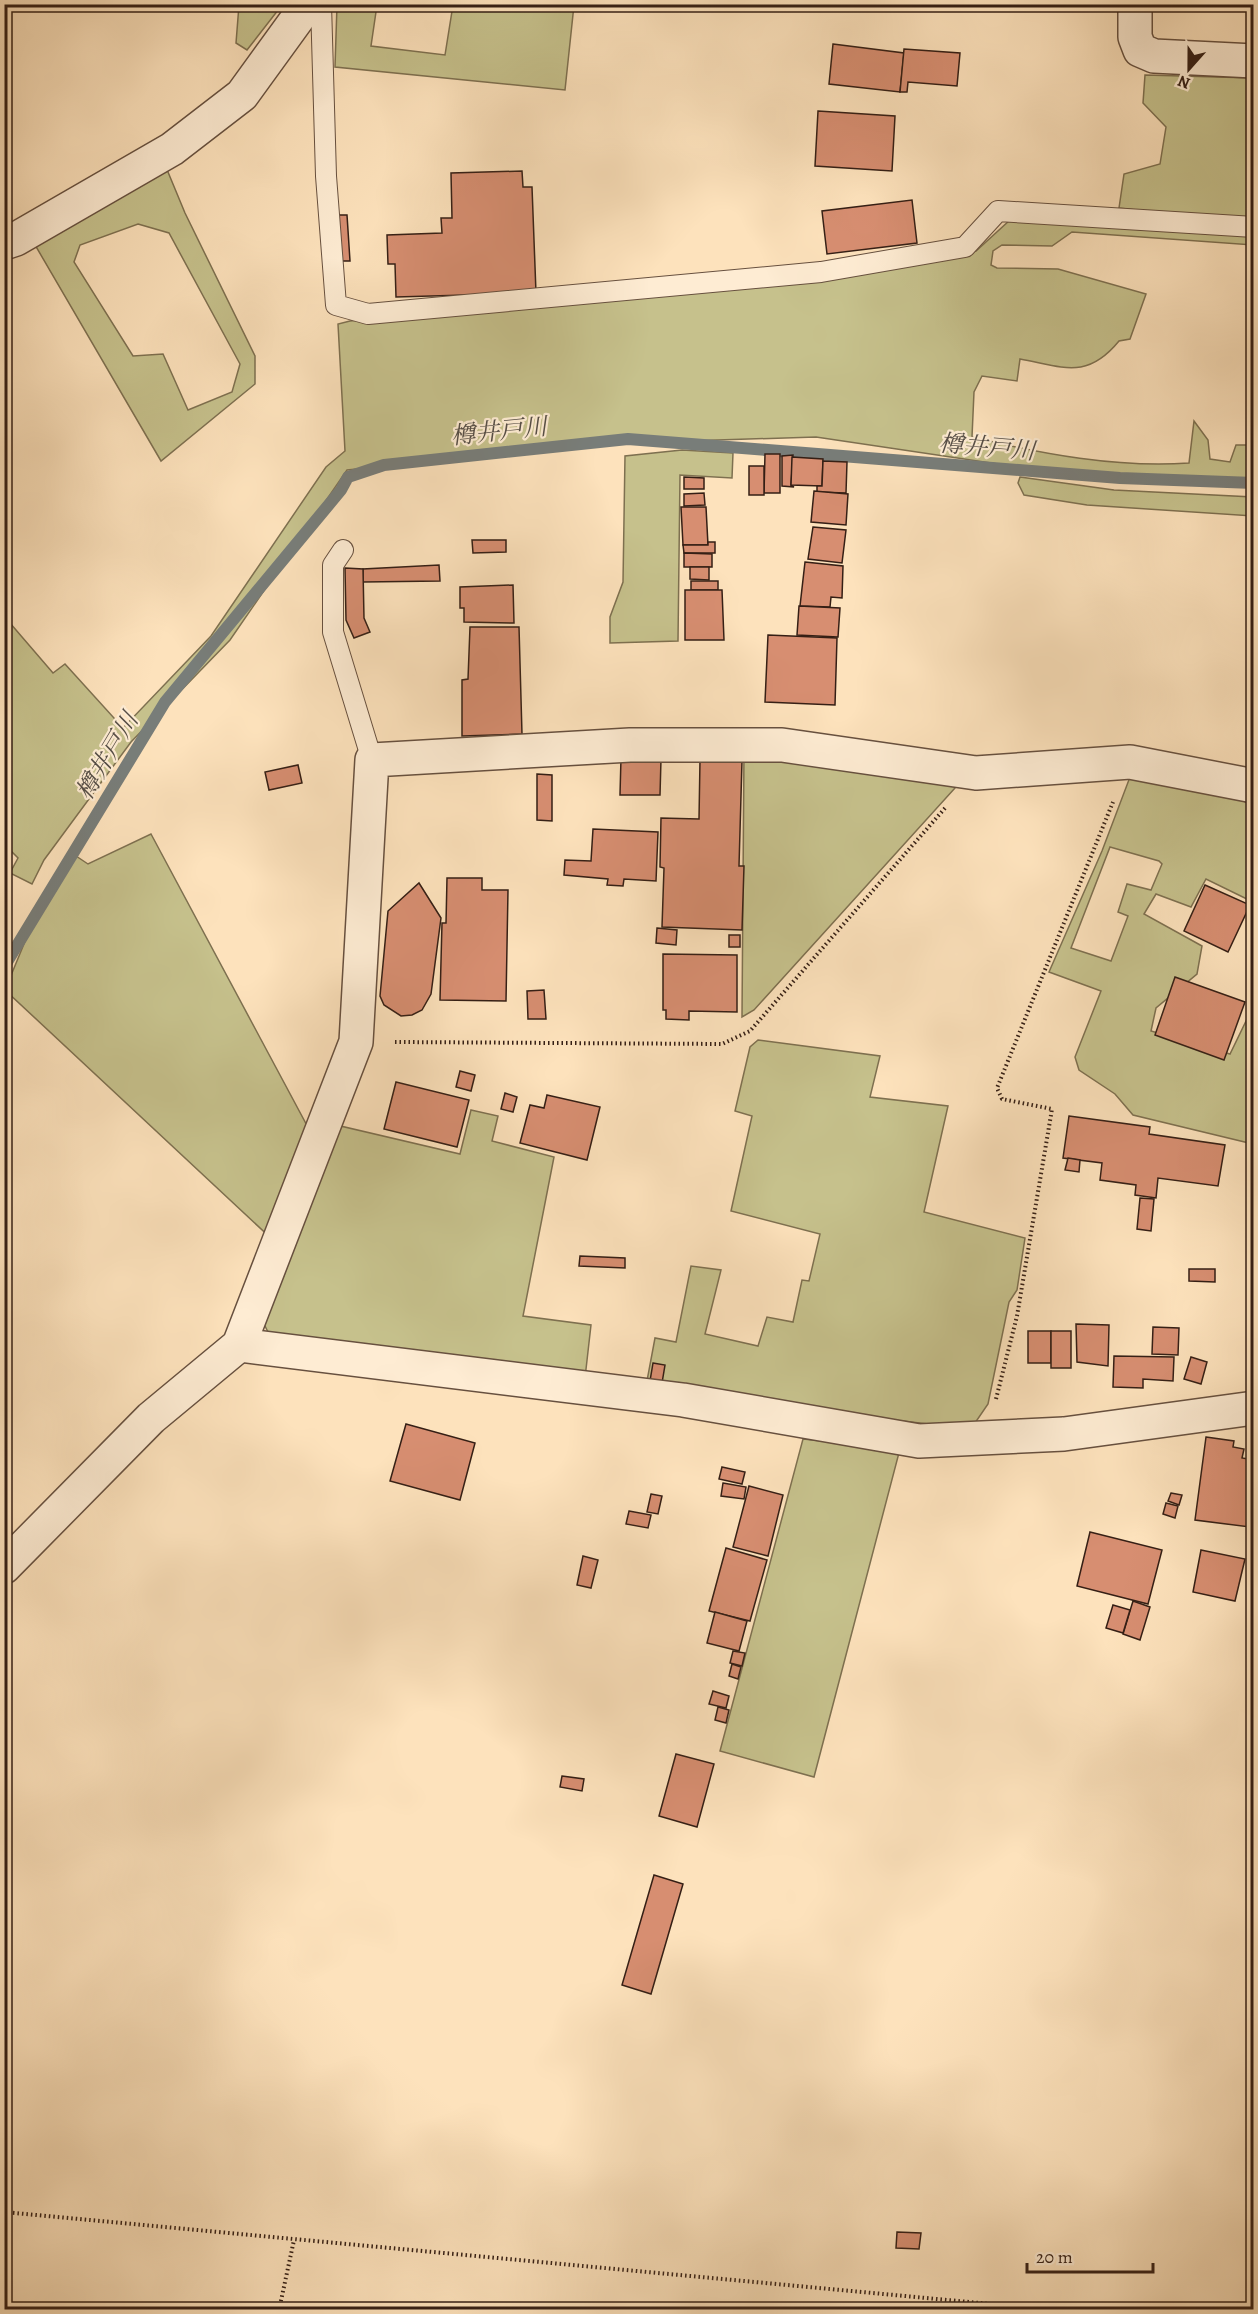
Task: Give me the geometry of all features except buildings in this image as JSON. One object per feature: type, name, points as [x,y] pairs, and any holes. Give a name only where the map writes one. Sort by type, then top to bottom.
[{"type":"street","points":[[4,243],[16,239],[172,149],[242,94],[308,4]]},
{"type":"street","points":[[1135,4],[1135,37],[1140,50],[1154,56],[1254,61]]},
{"type":"street","points":[[4,1567],[151,1418],[239,1345],[356,1042],[372,760],[630,745],[782,745],[976,773],[1130,762],[1254,786]]},
{"type":"street","points":[[239,1345],[683,1400],[919,1442],[1064,1434],[1254,1408]]},
{"type":"lane","points":[[321,4],[326,176],[336,305],[368,314],[821,272],[965,247],[999,211],[1254,227]]},
{"type":"lane","points":[[343,550],[333,565],[333,632],[372,760]]},
{"type":"path","points":[[987,1438],[1017,1316],[1052,1109],[1002,1099],[997,1088],[1130,762]]},
{"type":"path","points":[[356,1042],[723,1044],[750,1031],[976,773]]},
{"type":"path","points":[[4,2212],[1055,2310]]},
{"type":"path","points":[[279,2310],[294,2240]]},
{"type":"shaded area","points":[[239,5],[282,5],[247,50],[236,43]]},
{"type":"shaded area","points":[[337,5],[377,5],[371,46],[445,55],[453,5],[574,5],[565,90],[335,67]]},
{"type":"shaded area","points":[[1145,75],[1253,78],[1253,218],[1178,215],[1119,208],[1124,174],[1160,164],[1166,127],[1143,103]]},
{"type":"shaded area","points":[[163,160],[185,213],[255,356],[255,384],[161,461],[31,238]],"holes":[[[138,224],[169,233],[240,364],[232,392],[188,410],[163,354],[133,356],[74,262],[80,245]]]},
{"type":"shaded area","points":[[1010,220],[1253,234],[1253,245],[1072,232],[1052,246],[1002,245],[993,251],[991,265],[997,268],[1058,269],[1146,294],[1130,339],[1119,341],[1096,361],[1074,368],[1020,359],[1017,381],[982,376],[974,392],[972,437],[1080,458],[1135,463],[1189,463],[1194,421],[1208,440],[1210,459],[1230,462],[1236,445],[1252,445],[1249,353],[1253,354],[1253,485],[1092,478],[816,437],[623,443],[347,470],[230,640],[131,742],[44,860],[32,884],[10,873],[18,858],[5,845],[4,616],[53,673],[65,664],[123,728],[211,636],[326,467],[345,451],[338,324],[350,321],[830,277],[976,251]]},
{"type":"shaded area","points":[[682,450],[733,453],[732,478],[680,475],[678,641],[610,643],[610,617],[623,582],[625,456]]},
{"type":"shaded area","points":[[1020,477],[1114,490],[1253,497],[1253,516],[1087,505],[1024,495],[1018,483]]},
{"type":"shaded area","points":[[744,752],[955,780],[955,788],[754,1010],[742,1017]]},
{"type":"shaded area","points":[[1130,777],[1229,793],[1253,806],[1253,902],[1206,879],[1191,907],[1156,894],[1144,914],[1202,946],[1197,974],[1156,1008],[1151,1031],[1230,1054],[1248,1017],[1253,1017],[1253,1144],[1133,1115],[1115,1094],[1079,1070],[1075,1057],[1101,991],[1049,972],[1102,851]],"holes":[[[1110,847],[1159,861],[1162,864],[1151,890],[1127,884],[1118,912],[1128,916],[1111,961],[1071,948]]]},
{"type":"shaded area","points":[[151,834],[311,1133],[275,1242],[5,990],[47,888],[70,852],[88,864]]},
{"type":"shaded area","points":[[758,1040],[880,1056],[870,1097],[948,1106],[924,1212],[1025,1238],[1017,1290],[1009,1302],[988,1404],[975,1423],[937,1425],[799,1409],[646,1386],[655,1338],[676,1342],[691,1266],[721,1270],[705,1334],[758,1346],[767,1317],[793,1322],[802,1280],[809,1281],[820,1234],[731,1211],[752,1116],[735,1111],[750,1047]]},
{"type":"shaded area","points":[[471,1110],[498,1116],[492,1141],[554,1157],[523,1316],[591,1325],[585,1378],[281,1337],[268,1332],[264,1324],[263,1309],[283,1278],[336,1125],[460,1154]]},
{"type":"shaded area","points":[[803,1439],[900,1449],[814,1777],[720,1751]]},
{"type":"waterway","name":"樽井戸川","points":[[4,967],[165,702],[341,490],[348,477],[384,465],[628,439],[1120,478],[1254,483]]}]
